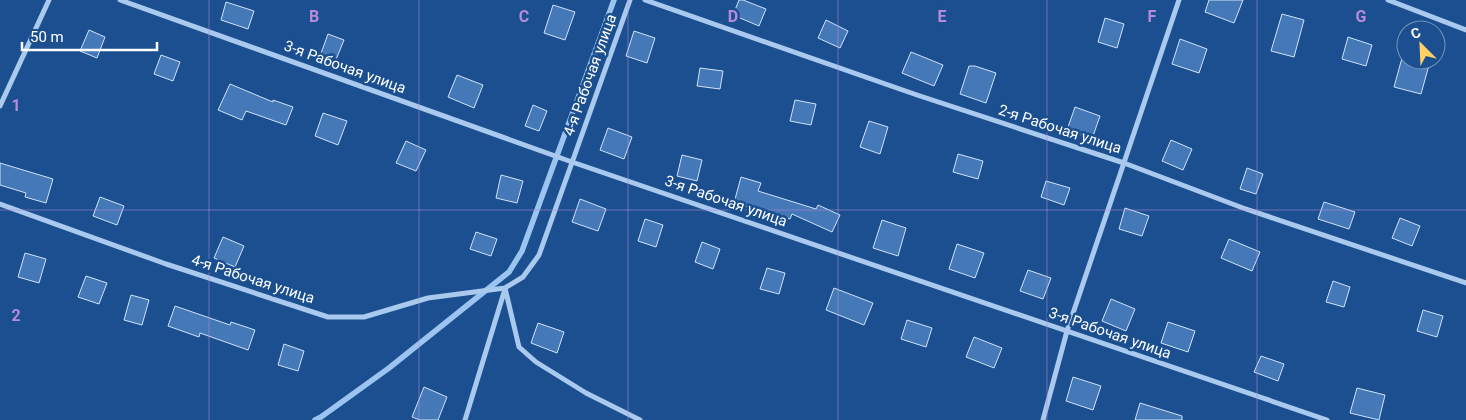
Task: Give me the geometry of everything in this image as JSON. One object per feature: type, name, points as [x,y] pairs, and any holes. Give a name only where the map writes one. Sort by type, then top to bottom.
[{"type":"street","points":[[0,106],[49,0]]},
{"type":"street","name":"3-я Рабочая улица","points":[[120,0],[572,162],[1327,420]]},
{"type":"street","name":"4-я Рабочая улица","points":[[0,204],[166,264],[328,317],[364,317],[428,298],[505,288],[523,278],[539,255],[630,0]]},
{"type":"street","name":"2-я Рабочая улица","points":[[644,0],[917,95],[1124,164],[1243,208],[1466,284]]},
{"type":"street","points":[[1043,420],[1067,331],[1179,0]]},
{"type":"street","points":[[1388,0],[1466,30]]},
{"type":"street","points":[[465,420],[505,288]]},
{"type":"street","points":[[505,288],[519,347],[536,362],[586,393],[640,420]]},
{"type":"building","points":[[739,0],[766,9],[759,26],[733,15]]},
{"type":"building","points":[[1209,0],[1243,0],[1234,23],[1205,12]]},
{"type":"building","points":[[226,2],[254,11],[248,29],[221,20]]},
{"type":"building","points":[[553,5],[575,12],[565,40],[544,33]]},
{"type":"building","points":[[1282,14],[1304,20],[1294,57],[1271,51]]},
{"type":"building","points":[[1105,18],[1124,24],[1117,48],[1098,42]]},
{"type":"building","points":[[826,20],[848,31],[840,48],[818,38]]},
{"type":"building","points":[[89,30],[105,37],[97,58],[80,51]]},
{"type":"building","points":[[634,31],[655,38],[647,63],[626,56]]},
{"type":"building","points":[[328,34],[344,40],[335,62],[320,56]]},
{"type":"building","points":[[1348,37],[1372,45],[1366,66],[1342,59]]},
{"type":"building","points":[[1180,39],[1207,49],[1199,73],[1172,64]]},
{"type":"building","points":[[911,52],[943,65],[934,86],[902,73]]},
{"type":"building","points":[[161,55],[180,62],[173,81],[154,74]]},
{"type":"building","points":[[969,66],[975,66],[996,73],[986,103],[960,94]]},
{"type":"building","points":[[700,68],[723,71],[720,89],[697,86]]},
{"type":"building","points":[[1399,70],[1428,70],[1421,94],[1394,87]]},
{"type":"building","points":[[457,75],[483,85],[474,108],[448,97]]},
{"type":"building","points":[[230,84],[273,102],[273,100],[293,107],[286,125],[246,111],[242,120],[218,110]]},
{"type":"building","points":[[795,100],[816,104],[811,125],[790,121]]},
{"type":"building","points":[[533,105],[547,111],[539,131],[525,126]]},
{"type":"building","points":[[1075,107],[1100,116],[1092,139],[1067,130]]},
{"type":"building","points":[[323,113],[347,121],[338,145],[315,136]]},
{"type":"building","points":[[869,121],[888,127],[880,154],[860,147]]},
{"type":"building","points":[[608,128],[632,137],[624,159],[600,150]]},
{"type":"building","points":[[1171,140],[1192,149],[1183,170],[1162,161]]},
{"type":"building","points":[[406,141],[426,150],[416,171],[396,163]]},
{"type":"building","points":[[958,154],[983,161],[978,179],[953,172]]},
{"type":"building","points":[[682,155],[702,160],[697,181],[677,176]]},
{"type":"building","points":[[0,163],[53,179],[46,203],[25,197],[26,193],[0,185]]},
{"type":"building","points":[[1247,168],[1263,174],[1256,194],[1240,189]]},
{"type":"building","points":[[501,175],[523,181],[517,203],[496,198]]},
{"type":"building","points":[[741,177],[761,183],[758,191],[816,209],[818,205],[840,215],[832,232],[792,214],[790,219],[734,203]]},
{"type":"building","points":[[1046,181],[1070,188],[1064,205],[1041,197]]},
{"type":"building","points":[[100,197],[124,206],[117,225],[93,216]]},
{"type":"building","points":[[580,199],[606,209],[598,231],[572,222]]},
{"type":"building","points":[[1324,202],[1355,212],[1349,229],[1318,219]]},
{"type":"building","points":[[1125,208],[1149,216],[1142,236],[1119,229]]},
{"type":"building","points":[[1400,218],[1420,226],[1412,246],[1392,238]]},
{"type":"building","points":[[645,219],[663,225],[656,247],[638,241]]},
{"type":"building","points":[[882,220],[906,228],[898,256],[873,248]]},
{"type":"building","points":[[476,232],[497,239],[491,256],[470,249]]},
{"type":"building","points":[[223,237],[244,246],[235,267],[214,258]]},
{"type":"building","points":[[1229,239],[1260,252],[1252,271],[1221,258]]},
{"type":"building","points":[[702,242],[720,249],[713,269],[695,262]]},
{"type":"building","points":[[957,244],[984,253],[975,278],[949,269]]},
{"type":"building","points":[[25,253],[46,259],[39,283],[18,277]]},
{"type":"building","points":[[767,268],[785,273],[779,294],[760,289]]},
{"type":"building","points":[[1028,270],[1051,278],[1043,299],[1020,291]]},
{"type":"building","points":[[86,276],[107,283],[99,304],[78,297]]},
{"type":"building","points":[[1333,281],[1350,287],[1344,307],[1326,302]]},
{"type":"building","points":[[834,288],[873,303],[864,325],[826,310]]},
{"type":"building","points":[[131,295],[149,300],[142,325],[124,320]]},
{"type":"building","points":[[1111,299],[1135,309],[1126,331],[1102,321]]},
{"type":"building","points":[[175,306],[230,325],[231,322],[255,330],[248,350],[200,333],[199,337],[168,326]]},
{"type":"building","points":[[1423,310],[1443,316],[1437,337],[1417,331]]},
{"type":"building","points":[[907,320],[932,328],[926,347],[901,339]]},
{"type":"building","points":[[1168,322],[1195,331],[1188,352],[1161,343]]},
{"type":"building","points":[[538,323],[564,332],[557,353],[531,343]]},
{"type":"building","points":[[974,337],[1002,348],[994,368],[966,357]]},
{"type":"building","points":[[284,344],[304,351],[298,371],[278,365]]},
{"type":"building","points":[[1261,356],[1284,364],[1278,381],[1254,372]]},
{"type":"building","points":[[1073,377],[1101,386],[1093,410],[1066,401]]},
{"type":"building","points":[[424,387],[447,397],[438,420],[420,420],[412,417]]},
{"type":"building","points":[[1357,388],[1385,395],[1379,420],[1350,413]]},
{"type":"building","points":[[1140,403],[1182,416],[1182,420],[1135,420]]},
{"type":"waterway","points":[[315,420],[389,368],[509,272],[522,251],[614,0]]}]
